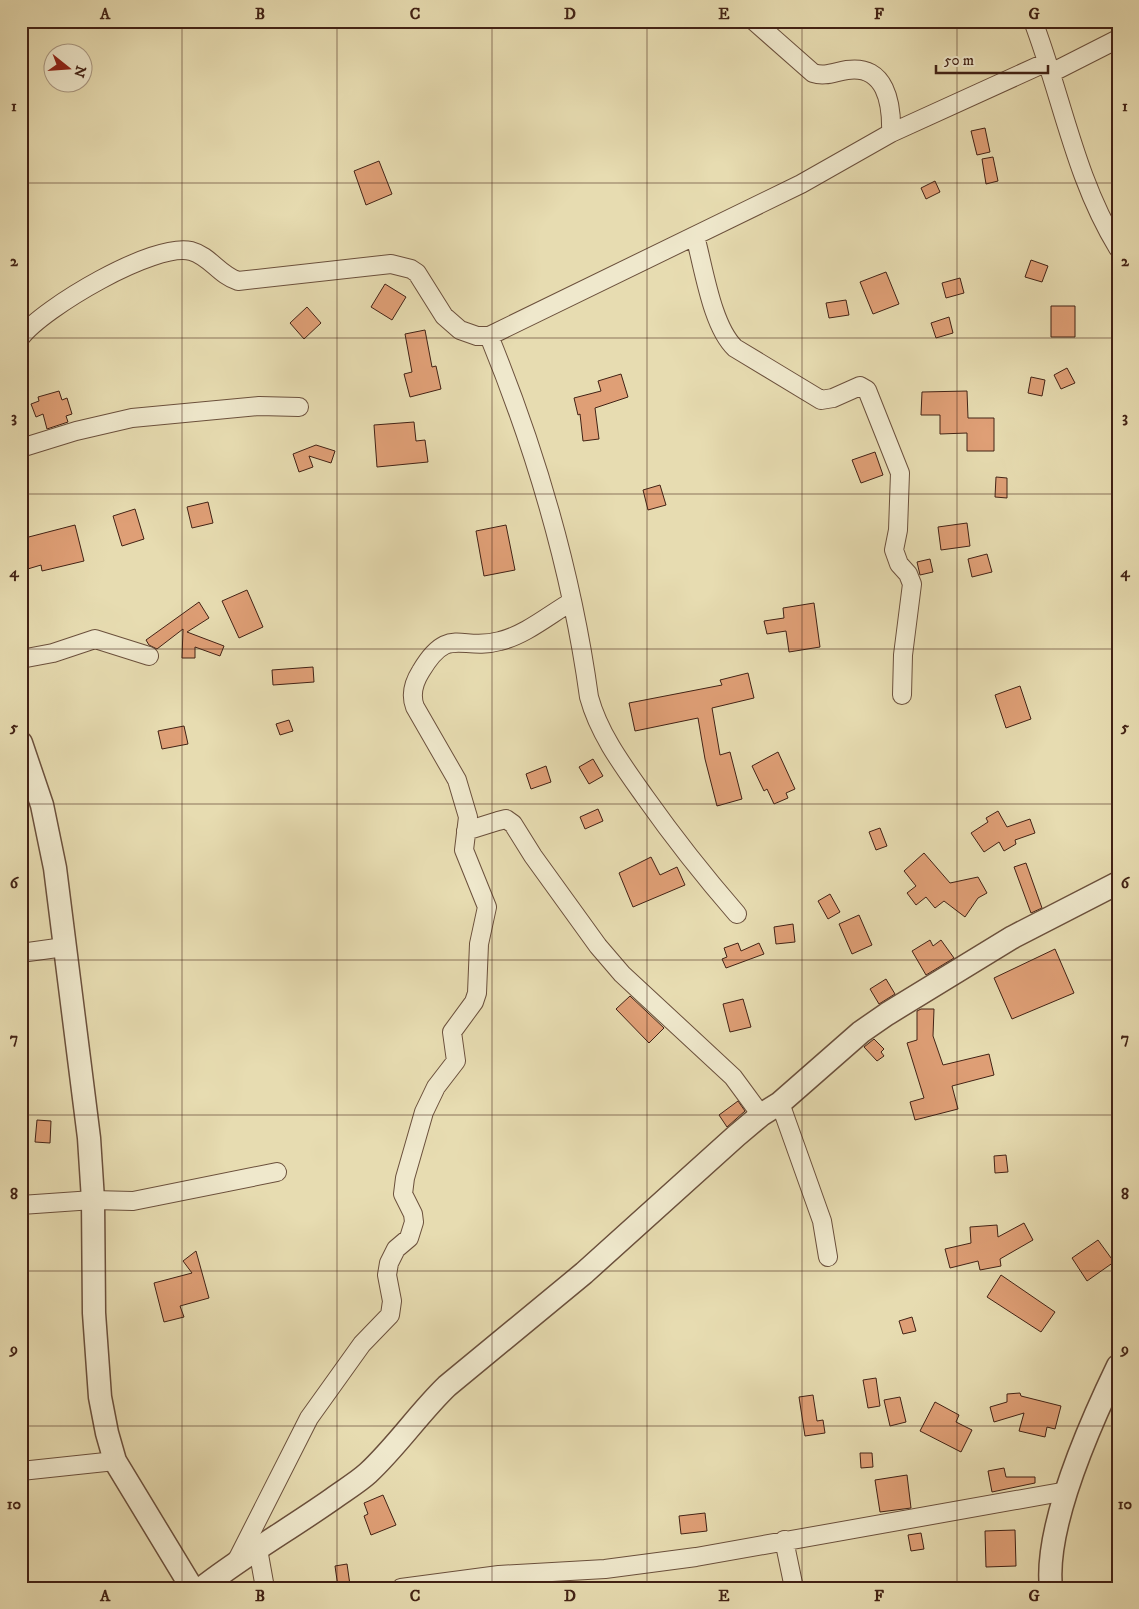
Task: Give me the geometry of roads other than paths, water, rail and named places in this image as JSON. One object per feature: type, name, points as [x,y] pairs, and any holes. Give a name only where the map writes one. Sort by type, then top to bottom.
[{"type":"street","points":[[754,21],[812,73],[825,76],[850,70],[866,70],[875,76],[882,83],[889,97],[892,111],[891,133]]},
{"type":"street","points":[[1033,21],[1086,186],[1099,216],[1118,248]]},
{"type":"street","points":[[21,337],[32,324],[47,313],[112,273],[161,255],[182,250],[203,256],[220,272],[238,281],[391,264],[401,266],[417,273],[452,324],[468,334],[489,336],[801,184],[891,133],[1118,39]]},
{"type":"street","points":[[695,236],[717,320],[726,339],[735,348],[821,400],[833,398],[860,386],[867,390],[900,473],[898,522],[894,550],[899,564],[908,574],[912,584],[903,654],[902,695]]},
{"type":"street","points":[[489,336],[518,407],[557,536],[591,705],[606,738],[692,863],[737,914]]},
{"type":"street","points":[[21,448],[76,431],[132,418],[259,406],[299,407]]},
{"type":"street","points":[[236,1562],[309,1418],[362,1344],[390,1315],[392,1301],[388,1275],[389,1263],[396,1249],[410,1238],[414,1222],[413,1214],[403,1194],[405,1178],[424,1112],[436,1087],[456,1061],[457,1056],[452,1038],[454,1027],[468,1012],[477,993],[479,944],[488,907],[464,850],[468,817],[457,780],[444,754],[425,727],[412,700],[413,688],[432,654],[443,645],[458,642],[501,641],[571,602]]},
{"type":"street","points":[[21,659],[53,653],[95,639],[149,656]]},
{"type":"street","points":[[21,743],[46,824],[55,868],[89,1138],[93,1200],[94,1313],[100,1397],[114,1461],[192,1588]]},
{"type":"street","points":[[466,831],[506,819],[514,824],[533,856],[598,946],[622,974],[733,1077],[760,1115]]},
{"type":"street","points":[[202,1588],[236,1562],[367,1474],[403,1438],[426,1406],[447,1386],[584,1273],[760,1115],[780,1104],[861,1032],[1013,937],[1118,883]]},
{"type":"street","points":[[21,953],[64,947]]},
{"type":"street","points":[[780,1104],[822,1221],[828,1257]]},
{"type":"street","points":[[21,1204],[93,1200],[133,1201],[278,1172]]},
{"type":"street","points":[[1052,1588],[1050,1572],[1056,1523],[1118,1366]]},
{"type":"street","points":[[21,1471],[114,1461]]},
{"type":"street","points":[[401,1588],[499,1575],[605,1569],[696,1557],[1068,1490]]},
{"type":"street","points":[[784,1540],[794,1588]]},
{"type":"street","points":[[258,1549],[265,1588]]}]
